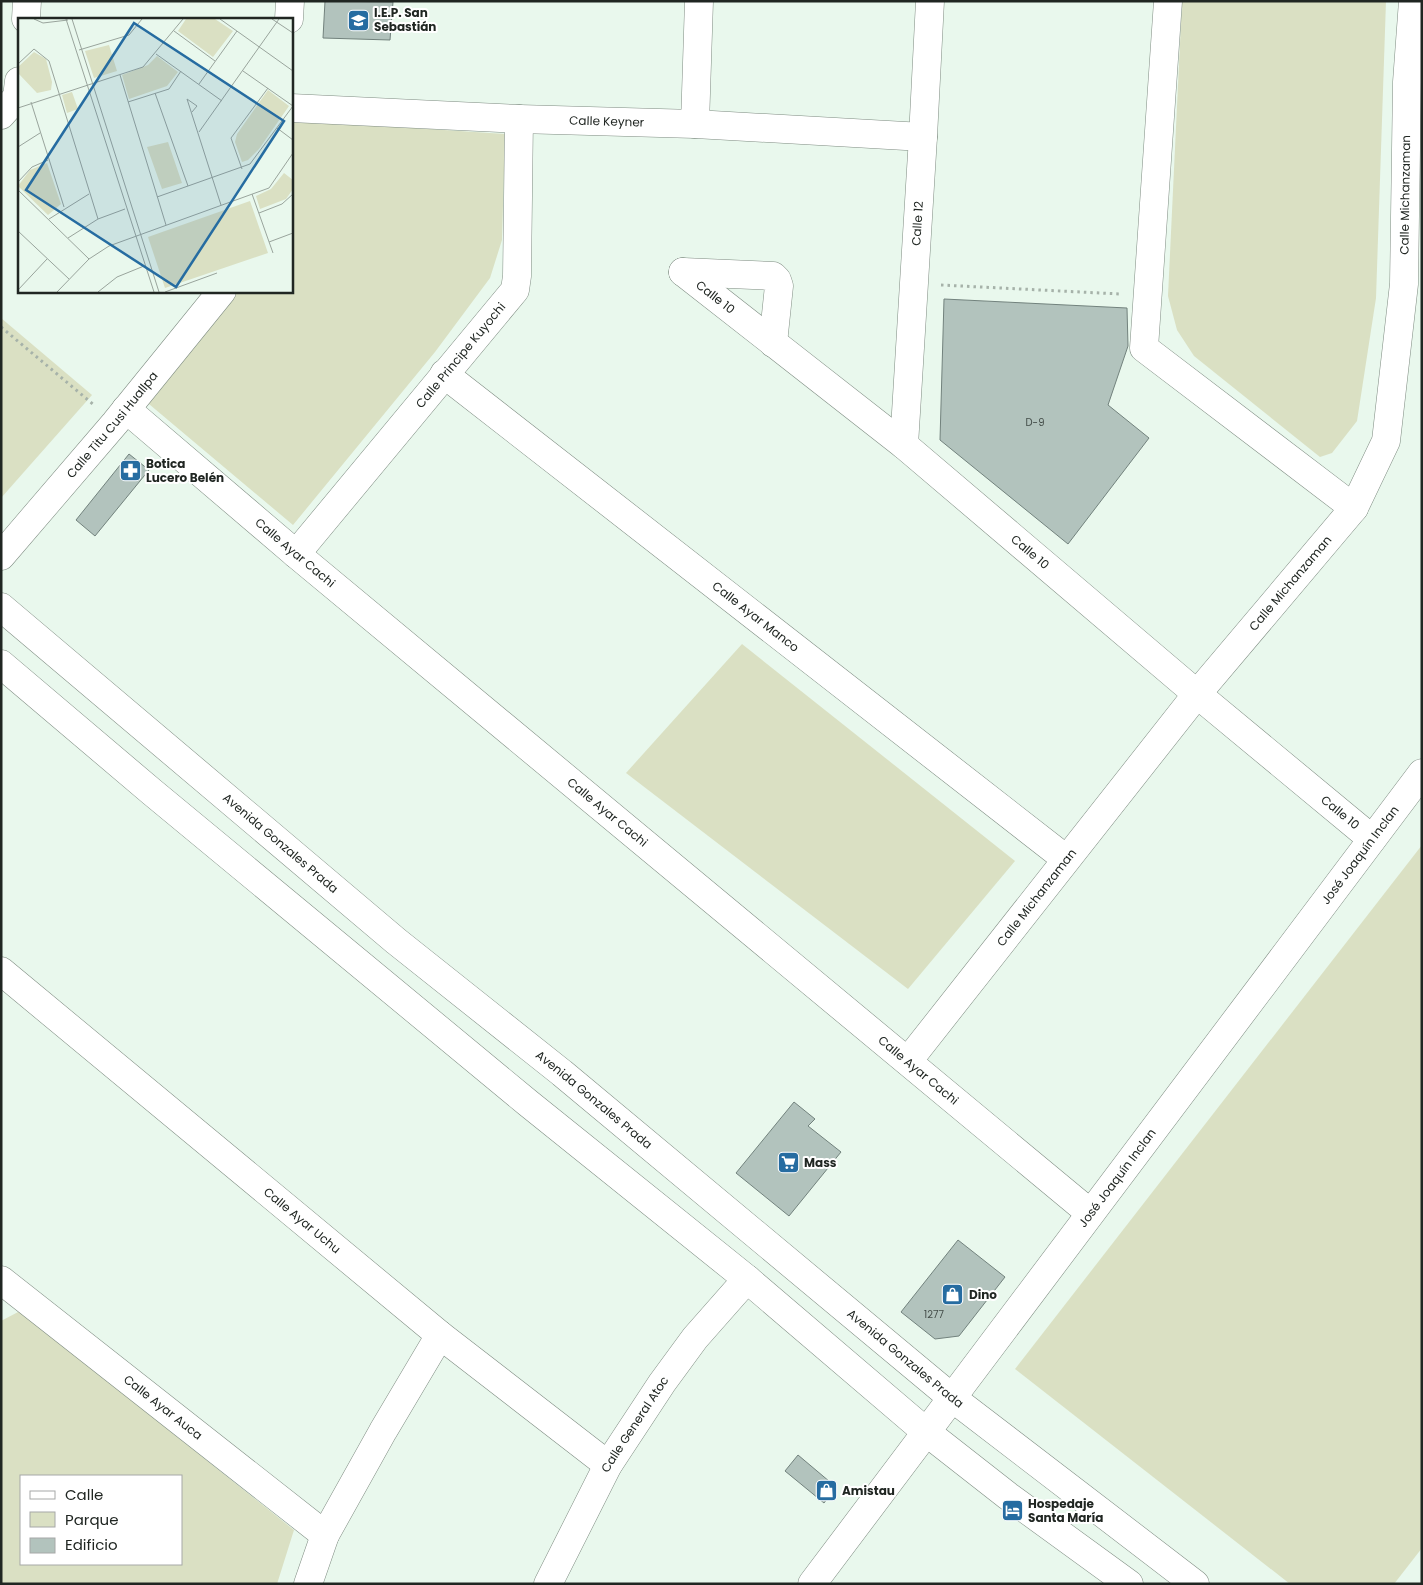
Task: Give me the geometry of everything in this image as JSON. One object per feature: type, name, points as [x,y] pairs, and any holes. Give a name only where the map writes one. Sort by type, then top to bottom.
[{"type":"street","points":[[26,18],[27,1]]},
{"type":"street","points":[[289,18],[290,1]]},
{"type":"street","points":[[695,124],[699,1]]},
{"type":"street","name":"Calle 12","points":[[904,445],[930,1]]},
{"type":"street","points":[[1168,1],[1144,348],[1354,508]]},
{"type":"street","name":"Calle Michanzaman","points":[[908,1062],[1066,859],[1198,694],[1354,508],[1386,441],[1404,284],[1414,82],[1413,1]]},
{"type":"street","points":[[1,116],[17,97],[18,88]]},
{"type":"street","name":"Calle Keyner","points":[[292,108],[519,119],[695,124],[923,137]]},
{"type":"street","name":"Calle Principe Kuyochi","points":[[296,554],[515,290],[519,119]]},
{"type":"street","name":"Calle 10","points":[[773,343],[779,286],[773,276],[683,272],[773,343],[904,445],[1372,839]]},
{"type":"street","name":"Calle Titu Cusi Huallpa","points":[[1,556],[120,416],[221,292]]},
{"type":"street","name":"Calle Ayar Manco","points":[[444,374],[1066,859]]},
{"type":"street","name":"Calle Ayar Cachi","points":[[120,416],[296,554],[1090,1213]]},
{"type":"street","name":"Avenida Gonzales Prada","points":[[1,607],[396,941],[562,1073],[951,1397],[1195,1584]]},
{"type":"street","points":[[1,664],[444,1033],[747,1279],[926,1431],[1008,1496],[1123,1582]]},
{"type":"street","name":"José Joaquín Inclan","points":[[812,1584],[1422,773]]},
{"type":"street","name":"Calle Ayar Uchu","points":[[1,971],[440,1335],[608,1466]]},
{"type":"street","name":"Calle General Atoc","points":[[548,1584],[608,1466],[662,1383],[695,1338],[747,1279]]},
{"type":"street","name":"Calle Ayar Auca","points":[[5,1293],[325,1535]]},
{"type":"street","points":[[308,1584],[325,1535],[383,1430],[440,1335]]},
{"type":"path","points":[[913,283],[1147,296]]},
{"type":"path","points":[[1,327],[120,416]]},
{"type":"green space","points":[[1182,1],[1386,1],[1376,298],[1357,421],[1332,453],[1320,457],[1194,356],[1177,330],[1168,296]]},
{"type":"green space","points":[[293,120],[505,134],[502,240],[490,278],[435,352],[293,525],[143,399],[232,292],[292,292]]},
{"type":"green space","points":[[1,318],[92,395],[1,498]]},
{"type":"green space","points":[[742,644],[1015,861],[908,989],[626,773]]},
{"type":"green space","points":[[1422,845],[1422,1548],[1394,1584],[1290,1584],[1015,1369]]},
{"type":"green space","points":[[20,1311],[294,1530],[277,1584],[1,1584],[1,1321]]},
{"type":"building","name":"I.E.P. San Sebastián","points":[[325,1],[393,2],[390,40],[323,38]]},
{"type":"building","points":[[944,299],[1127,308],[1128,346],[1108,405],[1149,438],[1068,544],[940,440]]},
{"type":"building","points":[[129,454],[149,470],[95,536],[76,520]]},
{"type":"building","name":"Mass","points":[[794,1102],[815,1119],[808,1126],[841,1152],[789,1216],[736,1173]]},
{"type":"building","name":"Dino","points":[[958,1240],[1005,1277],[959,1336],[935,1339],[901,1312]]},
{"type":"building","points":[[798,1455],[836,1487],[824,1503],[785,1471]]},
{"type":"place","name":"I.E.P. San Sebastián","points":[[358,20]]},
{"type":"place","name":"Botica Lucero Belén","points":[[130,471]]},
{"type":"place","name":"Mass","points":[[788,1163]]},
{"type":"place","name":"Dino","points":[[953,1295]]},
{"type":"place","name":"Amistau","points":[[826,1491]]},
{"type":"place","name":"Hospedaje Santa María","points":[[1012,1511]]}]
